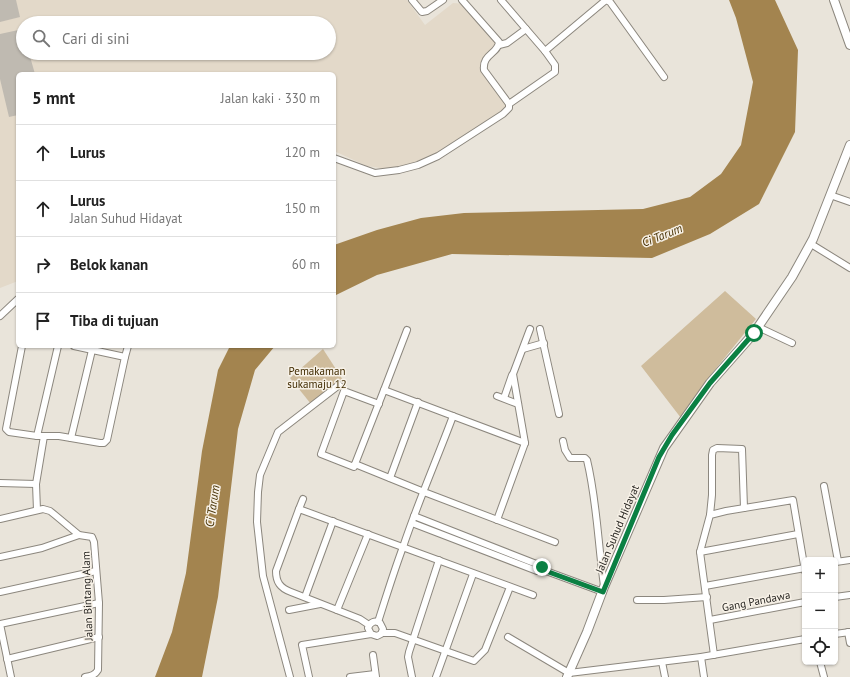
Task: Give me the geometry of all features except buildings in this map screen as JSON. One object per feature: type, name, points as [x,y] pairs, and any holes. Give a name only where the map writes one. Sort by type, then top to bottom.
[{"type":"street","points":[[412,0],[422,12],[427,11],[443,0]]},
{"type":"street","points":[[462,0],[498,39],[499,45]]},
{"type":"street","points":[[545,51],[606,0],[610,2],[664,77]]},
{"type":"street","points":[[834,0],[850,45]]},
{"type":"street","points":[[336,159],[375,173],[399,170],[418,165],[438,156],[503,114],[509,108],[509,104],[555,72],[555,65],[505,1]]},
{"type":"street","points":[[509,104],[484,70],[483,64],[485,59],[499,45],[507,43],[526,29]]},
{"type":"street","name":"Jalan Suhud Hidayat","points":[[568,675],[588,632],[659,457],[672,435],[710,383],[754,333],[792,277],[811,244],[850,145]]},
{"type":"street","points":[[830,195],[850,202]]},
{"type":"street","points":[[811,244],[850,268]]},
{"type":"street","points":[[0,316],[16,301]]},
{"type":"street","points":[[758,327],[792,343]]},
{"type":"street","points":[[540,329],[559,414]]},
{"type":"street","points":[[379,404],[344,391],[321,454],[354,467],[379,404],[407,330]]},
{"type":"street","points":[[504,398],[530,330]]},
{"type":"street","points":[[523,349],[544,343]]},
{"type":"street","points":[[22,348],[6,428],[9,432],[37,436],[71,438],[100,443],[107,440],[127,348]]},
{"type":"street","points":[[37,436],[58,348]]},
{"type":"street","points":[[71,438],[93,348],[125,357]]},
{"type":"street","points":[[497,520],[525,443],[513,374]]},
{"type":"street","points":[[290,677],[264,576],[258,522],[258,492],[260,475],[278,432],[339,385]]},
{"type":"street","points":[[384,390],[525,443]]},
{"type":"street","points":[[497,396],[518,404]]},
{"type":"street","points":[[390,478],[418,402]]},
{"type":"street","points":[[454,416],[414,516],[378,622],[382,630],[413,639],[474,661],[485,650],[510,587]]},
{"type":"street","points":[[0,519],[37,510],[36,484],[44,436]]},
{"type":"street","points":[[412,523],[537,571],[546,571],[604,590],[595,507],[587,460],[586,458],[570,458],[565,450],[563,441]]},
{"type":"street","points":[[714,655],[700,552],[710,515],[712,495],[712,455],[713,450],[716,448],[742,449],[744,508]]},
{"type":"street","points":[[355,464],[555,542]]},
{"type":"street","points":[[0,483],[36,484]]},
{"type":"street","points":[[824,486],[836,557]]},
{"type":"street","points":[[303,499],[276,571],[276,580],[280,586],[287,591],[360,619],[369,625]]},
{"type":"street","points":[[710,515],[793,500],[803,557]]},
{"type":"street","name":"Jalan Bintang Alam","points":[[37,510],[43,509],[50,511],[79,536],[92,537],[94,542],[99,603],[98,670],[93,676],[85,677]]},
{"type":"street","points":[[299,509],[533,595]]},
{"type":"street","points":[[414,516],[540,565],[546,571]]},
{"type":"street","points":[[305,597],[332,521]]},
{"type":"street","points":[[337,610],[368,534]]},
{"type":"street","points":[[700,552],[798,534]]},
{"type":"street","points":[[0,557],[42,548],[79,536]]},
{"type":"street","points":[[412,677],[408,657],[439,560]]},
{"type":"street","points":[[838,562],[850,560]]},
{"type":"street","points":[[0,592],[96,570]]},
{"type":"street","points":[[705,586],[802,570]]},
{"type":"street","points":[[436,677],[473,574]]},
{"type":"street","points":[[838,596],[850,594]]},
{"type":"street","points":[[636,600],[707,597]]},
{"type":"street","points":[[11,677],[0,624],[99,603]]},
{"type":"street","name":"Gang Pandawa","points":[[710,620],[802,603]]},
{"type":"street","points":[[289,610],[322,604]]},
{"type":"street","points":[[369,625],[373,622],[378,622]]},
{"type":"street","points":[[369,625],[368,630],[371,634]]},
{"type":"street","points":[[308,677],[302,645],[371,634],[377,636],[382,630]]},
{"type":"street","points":[[838,634],[849,632],[850,643]]},
{"type":"street","points":[[508,637],[568,675],[701,657],[802,640]]},
{"type":"street","points":[[7,659],[99,638]]},
{"type":"street","points":[[350,677],[375,675],[373,655]]},
{"type":"street","points":[[701,657],[704,677]]},
{"type":"street","points":[[662,662],[665,677]]},
{"type":"street","points":[[821,665],[824,677]]},
{"type":"shaded area","points":[[0,0],[407,0],[425,25],[453,3],[466,4],[498,41],[497,50],[480,64],[511,109],[442,157],[387,169],[367,166],[336,152],[336,72],[16,72],[16,282],[0,288]]},
{"type":"green space","points":[[725,291],[756,319],[710,376],[681,418],[641,366]]},
{"type":"green space","name":"Pemakaman sukamaju 12","points":[[323,349],[343,380],[311,404],[290,378]]},
{"type":"water","name":"Ci Tarum","points":[[729,0],[775,0],[798,50],[795,132],[759,204],[710,234],[652,258],[452,254],[377,275],[336,295],[336,244],[377,230],[421,218],[464,213],[643,209],[690,197],[721,174],[741,145],[753,82],[736,18]]},
{"type":"water","name":"Ci Tarum","points":[[229,348],[273,348],[255,370],[238,429],[218,597],[202,677],[155,677],[172,632],[186,573],[202,451],[218,370]]},
{"type":"route","points":[[542,567],[546,571],[603,592],[659,457],[667,442],[710,383],[754,333]]}]
